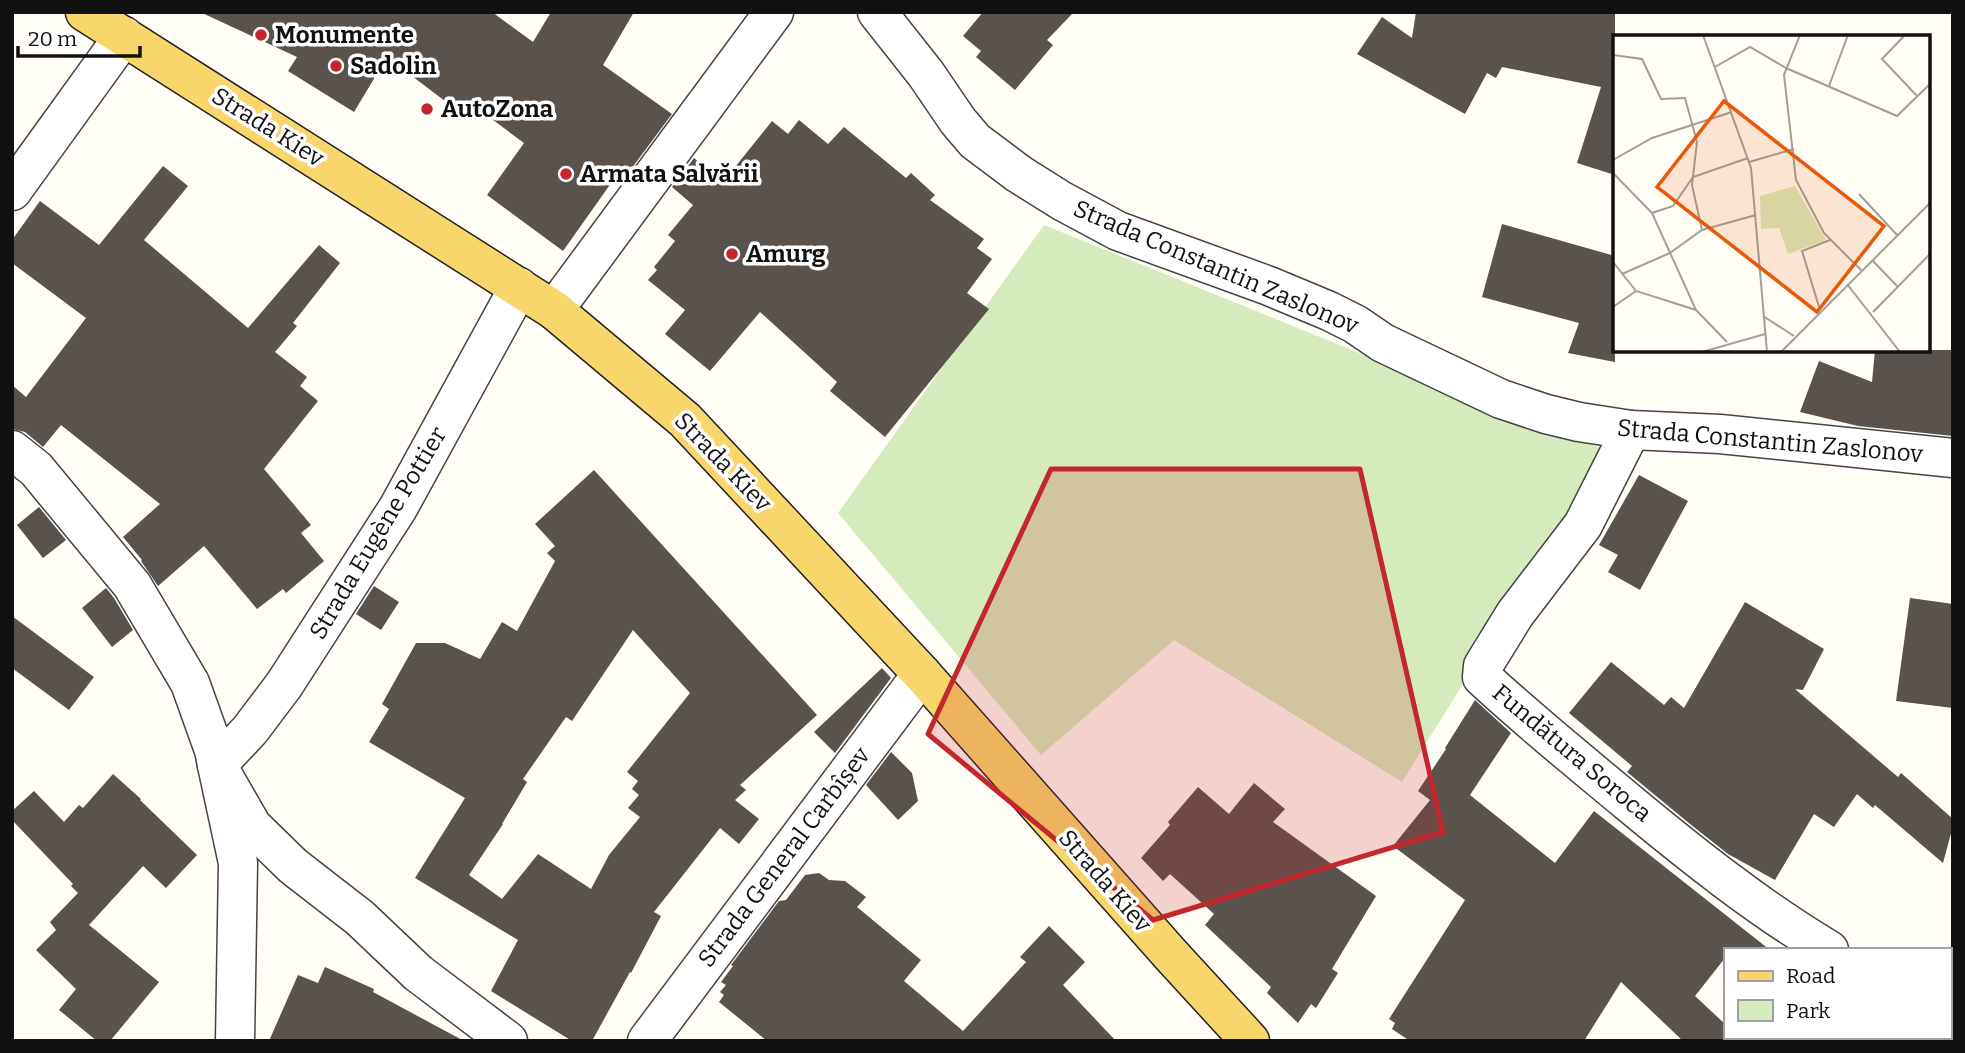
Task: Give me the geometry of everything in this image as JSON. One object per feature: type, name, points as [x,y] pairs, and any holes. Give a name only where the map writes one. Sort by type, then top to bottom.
[{"type":"main road","name":"Strada Kiev","points":[[85,12],[554,310],[685,420],[922,674],[1250,1041]]},
{"type":"street","points":[[554,310],[774,12]]},
{"type":"street","name":"Strada Constantin Zaslonov","points":[[877,12],[975,141],[1018,174],[1118,231],[1269,286],[1329,311],[1383,343],[1502,399],[1579,422],[1630,429],[1720,434],[1953,458]]},
{"type":"street","points":[[12,191],[124,36]]},
{"type":"street","name":"Strada Eugène Pottier","points":[[217,765],[250,730],[284,685],[398,508],[519,287]]},
{"type":"street","name":"Fundătura Sorocа","points":[[1630,429],[1583,525],[1515,614],[1483,666],[1482,677],[1516,709],[1706,866],[1758,905],[1826,948]]},
{"type":"street","points":[[12,450],[36,469],[132,585],[190,683],[214,750],[237,863],[234,1041]]},
{"type":"street","name":"Strada General Carbîșev","points":[[646,1041],[922,674]]},
{"type":"street","points":[[217,765],[252,826],[293,866],[360,918],[418,973],[508,1041]]},
{"type":"highlighted area","points":[[1051,469],[1360,469],[1443,832],[1153,920],[928,734]]},
{"type":"green space","points":[[1044,225],[1608,451],[1402,782],[1174,640],[1041,755],[838,513]]},
{"type":"building","points":[[200,12],[492,12],[533,42],[551,12],[634,12],[603,65],[672,114],[620,184],[614,179],[563,251],[487,195],[524,143],[466,100],[458,111],[387,57],[354,112],[288,71],[297,57]]},
{"type":"building","points":[[983,12],[1074,12],[1047,40],[1053,45],[1015,90],[976,57],[981,51],[963,36]]},
{"type":"building","points":[[1416,12],[1615,12],[1613,174],[1577,163],[1601,87],[1502,67],[1496,78],[1487,73],[1465,114],[1357,54],[1382,17],[1412,38]]},
{"type":"building","points":[[799,120],[828,144],[844,127],[906,178],[911,173],[935,195],[930,200],[984,239],[977,248],[992,259],[967,293],[989,309],[885,437],[830,391],[837,382],[760,312],[710,371],[665,334],[685,310],[648,280],[657,270],[654,267],[675,241],[668,235],[693,205],[672,187],[694,158],[723,182],[772,121],[788,134]]},
{"type":"building","points":[[163,166],[188,186],[144,240],[248,328],[319,245],[340,263],[293,323],[297,326],[275,352],[307,377],[300,386],[318,401],[264,469],[311,525],[301,533],[324,561],[286,593],[283,589],[257,609],[204,546],[158,586],[123,537],[160,504],[61,425],[43,447],[25,432],[12,429],[12,385],[26,397],[86,318],[12,263],[12,240],[40,201],[99,245]]},
{"type":"building","points":[[1502,224],[1613,255],[1615,362],[1568,353],[1579,323],[1482,297]]},
{"type":"building","points":[[1953,350],[1953,436],[1858,426],[1800,412],[1819,361],[1872,382],[1875,352]]},
{"type":"building","points":[[594,470],[817,715],[740,785],[746,790],[735,800],[759,819],[739,844],[720,828],[654,912],[661,916],[592,1041],[572,1041],[491,991],[518,940],[415,878],[465,798],[369,742],[389,709],[382,704],[416,643],[445,643],[480,659],[502,622],[517,631],[555,561],[547,553],[555,546],[535,524]],"holes":[[[633,630],[690,693],[627,772],[638,781],[632,789],[639,795],[628,808],[640,817],[609,855],[591,889],[538,854],[502,899],[469,875],[527,782],[523,779],[566,717],[572,721]]]},
{"type":"building","points":[[1639,475],[1688,501],[1640,590],[1608,572],[1618,555],[1599,545]]},
{"type":"building","points":[[39,507],[66,540],[43,558],[17,525]]},
{"type":"building","points":[[374,586],[399,602],[381,630],[356,614]]},
{"type":"building","points":[[106,588],[133,630],[112,647],[82,608]]},
{"type":"building","points":[[1910,598],[1953,604],[1953,708],[1896,701]]},
{"type":"building","points":[[1745,602],[1824,649],[1803,690],[1795,689],[1898,777],[1901,773],[1953,819],[1943,863],[1875,805],[1873,808],[1857,794],[1834,827],[1814,814],[1775,880],[1728,854],[1690,824],[1627,772],[1632,766],[1569,713],[1611,662],[1664,705],[1671,697],[1684,708]]},
{"type":"building","points":[[12,616],[94,677],[69,710],[12,668]]},
{"type":"building","points":[[882,668],[891,678],[835,753],[814,732]]},
{"type":"building","points":[[1475,700],[1511,733],[1470,795],[1555,863],[1594,811],[1767,948],[1724,948],[1724,959],[1695,996],[1724,1023],[1724,1039],[1743,1041],[1683,1041],[1621,982],[1584,1041],[1410,1041],[1392,1029],[1395,1023],[1389,1019],[1465,900],[1393,846],[1430,800],[1418,791]]},
{"type":"building","points":[[891,752],[912,773],[918,801],[898,820],[866,785]]},
{"type":"building","points":[[113,774],[197,855],[166,888],[143,866],[89,925],[159,982],[110,1041],[97,1041],[59,1010],[76,989],[36,950],[56,930],[50,922],[78,893],[71,886],[73,884],[12,820],[12,811],[34,791],[64,822],[79,805],[83,808]]},
{"type":"building","points":[[1254,783],[1285,809],[1273,822],[1376,896],[1332,969],[1338,973],[1316,1008],[1311,1004],[1298,1023],[1267,993],[1271,987],[1205,925],[1214,914],[1170,874],[1163,881],[1141,858],[1198,787],[1229,814]]},
{"type":"building","points":[[819,873],[829,880],[845,881],[866,897],[857,907],[921,960],[904,981],[963,1031],[1026,962],[1020,957],[1049,926],[1085,962],[1063,985],[1116,1041],[767,1041],[719,1002],[724,995],[720,992],[726,985],[721,982],[779,901],[786,900],[805,875]]},
{"type":"building","points":[[325,967],[374,989],[373,992],[464,1041],[269,1041],[298,975],[318,983]]},
{"type":"place","name":"Monumente","points":[[261,35]]},
{"type":"place","name":"Sadolin","points":[[336,66]]},
{"type":"place","name":"AutoZona","points":[[427,109]]},
{"type":"place","name":"Armata Salvării","points":[[566,174]]},
{"type":"place","name":"Amurg","points":[[732,254]]}]
